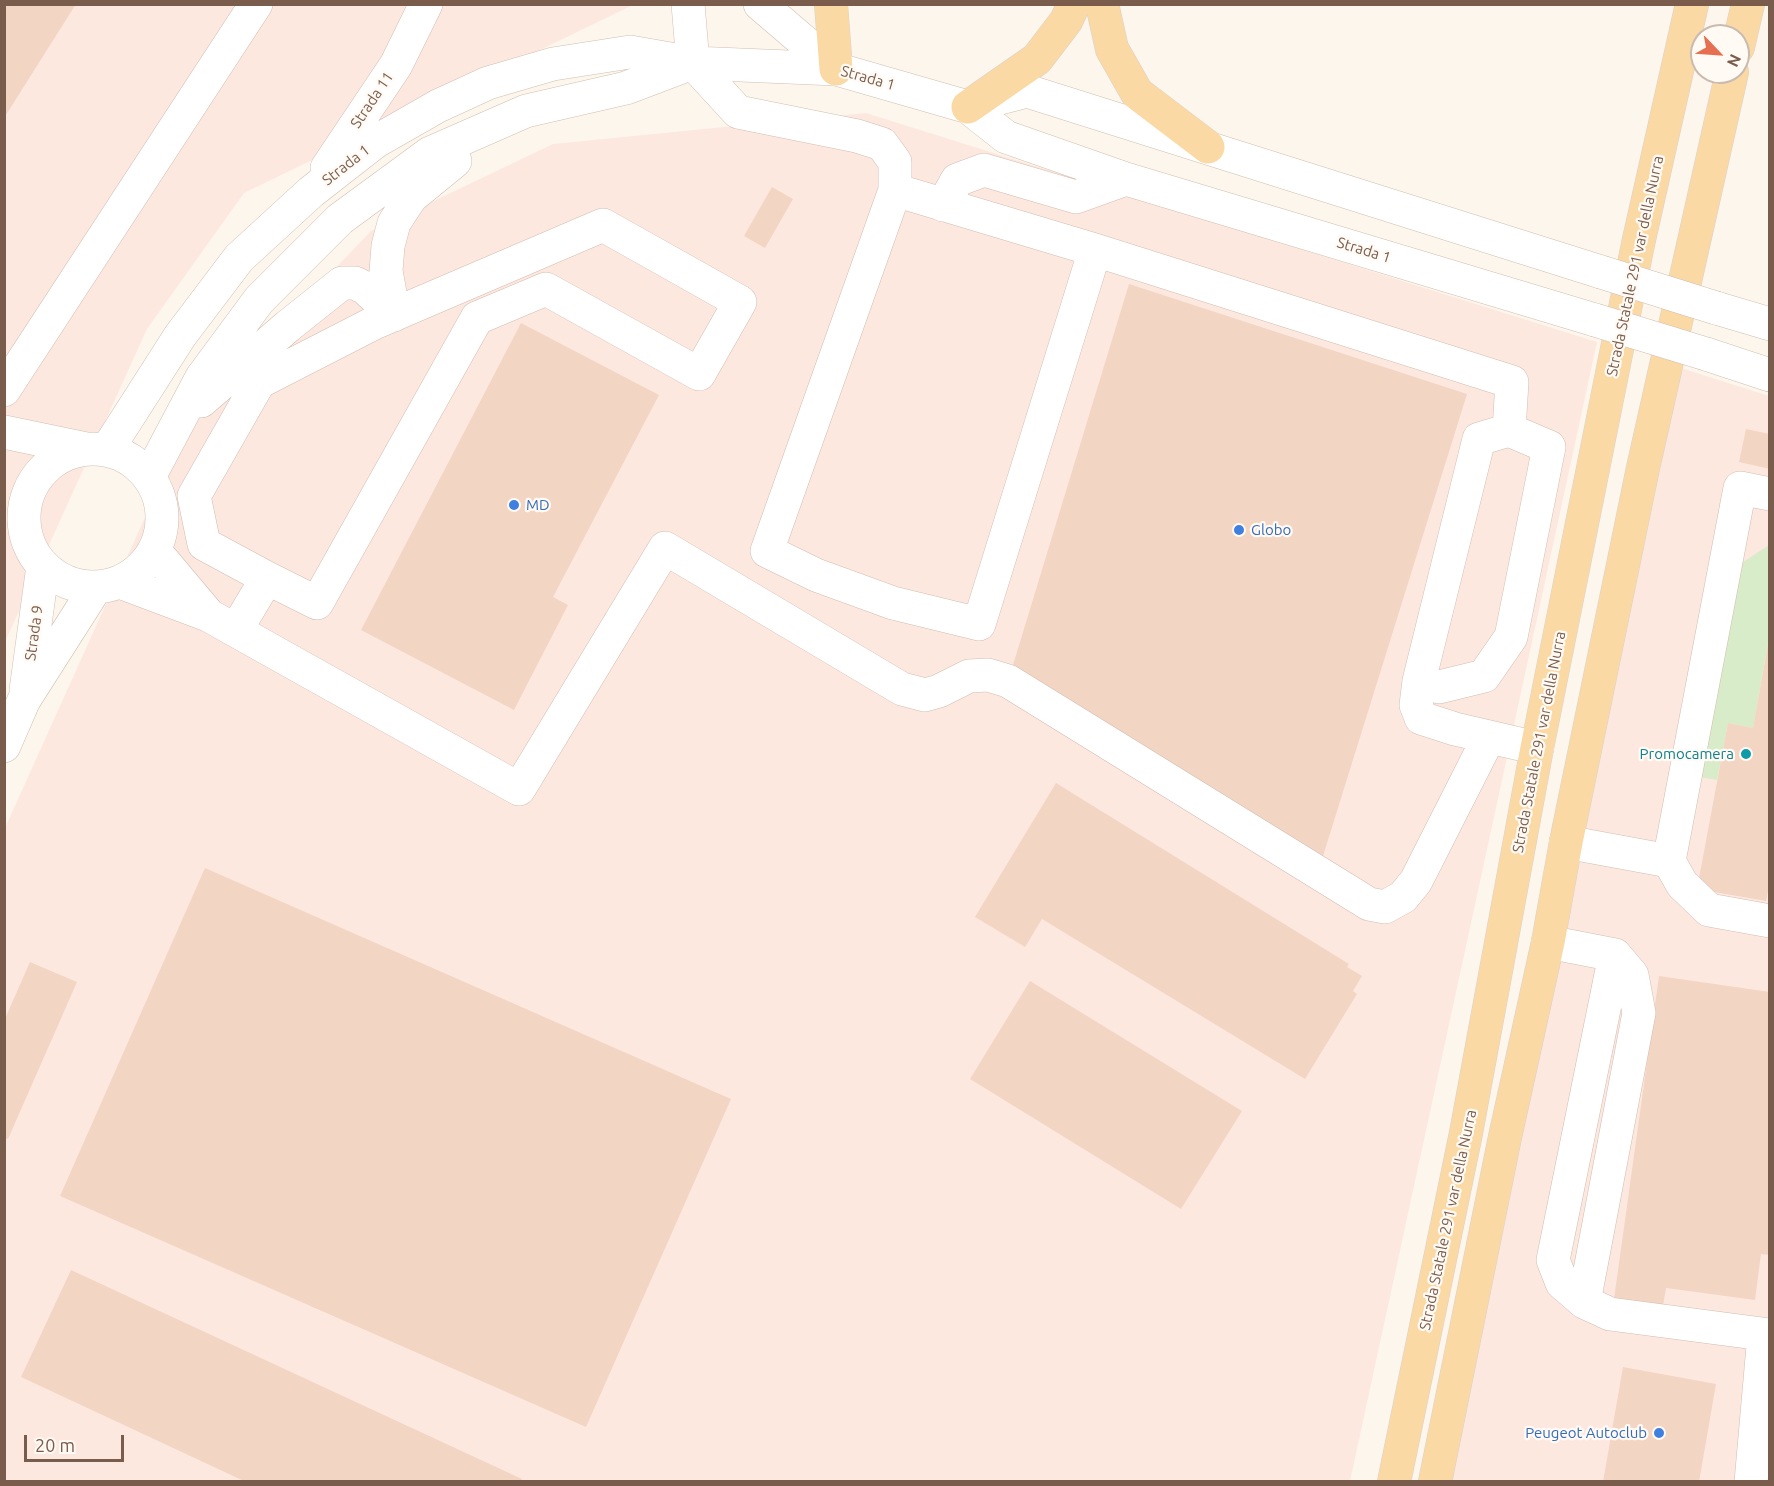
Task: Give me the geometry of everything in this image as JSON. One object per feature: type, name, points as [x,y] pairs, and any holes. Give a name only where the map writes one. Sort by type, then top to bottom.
[{"type":"main road","points":[[831,4],[836,69]]},
{"type":"main road","points":[[968,107],[1037,59],[1066,21],[1074,4]]},
{"type":"main road","points":[[1102,4],[1113,49],[1137,93],[1208,147]]},
{"type":"main road","name":"Strada Statale 291 var della Nurra","points":[[1394,1482],[1466,1133],[1537,748],[1638,244],[1692,4]]},
{"type":"main road","points":[[1745,24],[1762,4]]},
{"type":"main road","points":[[1435,1482],[1505,1137],[1548,942],[1566,842],[1643,468],[1729,84]]},
{"type":"street","points":[[4,390],[256,4]]},
{"type":"street","name":"Strada 11","points":[[311,192],[396,65],[426,4]]},
{"type":"street","points":[[688,4],[693,63],[738,112],[857,136],[882,144],[895,162],[895,190],[767,551],[816,575],[893,603],[979,624],[1095,250]]},
{"type":"street","points":[[760,4],[836,69]]},
{"type":"street","name":"Strada 1","points":[[97,449],[239,258],[311,192],[375,142],[438,106],[488,84],[553,64],[630,52],[693,63],[836,69],[968,107],[1006,137],[1126,179],[1770,375]]},
{"type":"street","name":"Strada 1","points":[[149,477],[202,377],[259,300],[340,219],[430,153],[526,111],[626,88],[693,63]]},
{"type":"street","points":[[968,107],[1027,91],[1770,324]]},
{"type":"street","points":[[394,315],[386,270],[388,246],[394,223],[411,197],[439,173],[526,111]]},
{"type":"street","points":[[943,205],[957,180],[984,170],[1076,197],[1126,179]]},
{"type":"street","points":[[895,190],[1095,250],[1512,382],[1509,430]]},
{"type":"street","points":[[603,225],[740,302],[699,374],[546,289],[477,318],[317,603],[204,544],[194,496],[259,382],[374,323],[453,289],[603,225]]},
{"type":"street","points":[[179,420],[288,326],[342,284],[355,283],[365,288],[394,315]]},
{"type":"street","points":[[453,289],[473,324]]},
{"type":"street","points":[[1419,681],[1439,687],[1484,676],[1511,637],[1550,447],[1509,430],[1479,439],[1419,681],[1416,705],[1421,718],[1537,748]]},
{"type":"street","points":[[4,432],[123,455],[149,477],[158,494],[162,513],[160,532],[154,550],[140,569],[108,584]]},
{"type":"street","points":[[97,449],[65,454],[47,466],[34,483],[26,502],[14,515],[43,566],[58,578],[77,585],[108,584],[208,615],[519,789],[665,548],[902,689],[925,695],[939,692],[969,675],[988,675],[1008,681],[1369,904],[1385,908],[1403,897],[1416,881],[1489,737]]},
{"type":"street","points":[[1770,494],[1740,488],[1669,861],[1682,884],[1709,910],[1770,921]]},
{"type":"street","points":[[154,550],[208,615]]},
{"type":"street","name":"Strada 9","points":[[24,700],[43,566]]},
{"type":"street","points":[[237,630],[267,578]]},
{"type":"street","name":"Strada 9","points":[[4,746],[24,700],[108,584]]},
{"type":"street","points":[[1566,842],[1669,861]]},
{"type":"street","points":[[1548,942],[1615,955],[1632,975],[1639,1013],[1584,1302],[1610,1314],[1767,1335],[1751,1482]]},
{"type":"shaded area","points":[[5,5],[633,5],[244,193],[147,329],[5,642]]},
{"type":"shaded area","points":[[866,113],[1597,342],[1350,1481],[5,1482],[5,828],[188,422],[371,231],[553,144]]},
{"type":"shaded area","points":[[1681,368],[1769,396],[1769,1481],[1451,1482]]},
{"type":"green space","points":[[1769,545],[1769,637],[1753,728],[1728,723],[1717,780],[1694,776],[1731,570]]},
{"type":"building","points":[[4,4],[76,4],[4,118]]},
{"type":"building","points":[[772,187],[793,199],[765,248],[744,236]]},
{"type":"building","name":"Globo","points":[[1129,284],[1467,394],[1323,856],[1013,665]]},
{"type":"building","name":"MD","points":[[521,323],[659,395],[553,597],[568,605],[514,710],[361,630]]},
{"type":"building","points":[[1746,429],[1770,434],[1770,469],[1739,462]]},
{"type":"building","name":"Promocamera","points":[[1768,644],[1770,881],[1766,901],[1697,889],[1728,723],[1753,728]]},
{"type":"building","points":[[1056,783],[1349,964],[1347,967],[1362,976],[1353,991],[1357,994],[1305,1079],[1042,919],[1025,947],[975,917]]},
{"type":"building","points":[[205,868],[731,1099],[586,1427],[60,1196]]},
{"type":"building","points":[[30,962],[77,982],[8,1139],[4,1138],[4,1021]]},
{"type":"building","points":[[1659,976],[1770,992],[1770,1255],[1761,1254],[1755,1300],[1666,1288],[1663,1306],[1614,1299]]},
{"type":"building","points":[[1030,981],[1242,1111],[1181,1209],[970,1079]]},
{"type":"building","points":[[71,1270],[522,1479],[520,1482],[246,1482],[21,1377]]},
{"type":"building","name":"Peugeot Autoclub","points":[[1623,1367],[1716,1384],[1699,1482],[1603,1482]]},
{"type":"place","name":"MD","points":[[514,505]]},
{"type":"place","name":"Globo","points":[[1239,530]]},
{"type":"place","name":"Promocamera","points":[[1746,754]]},
{"type":"place","name":"Peugeot Autoclub","points":[[1659,1433]]}]
